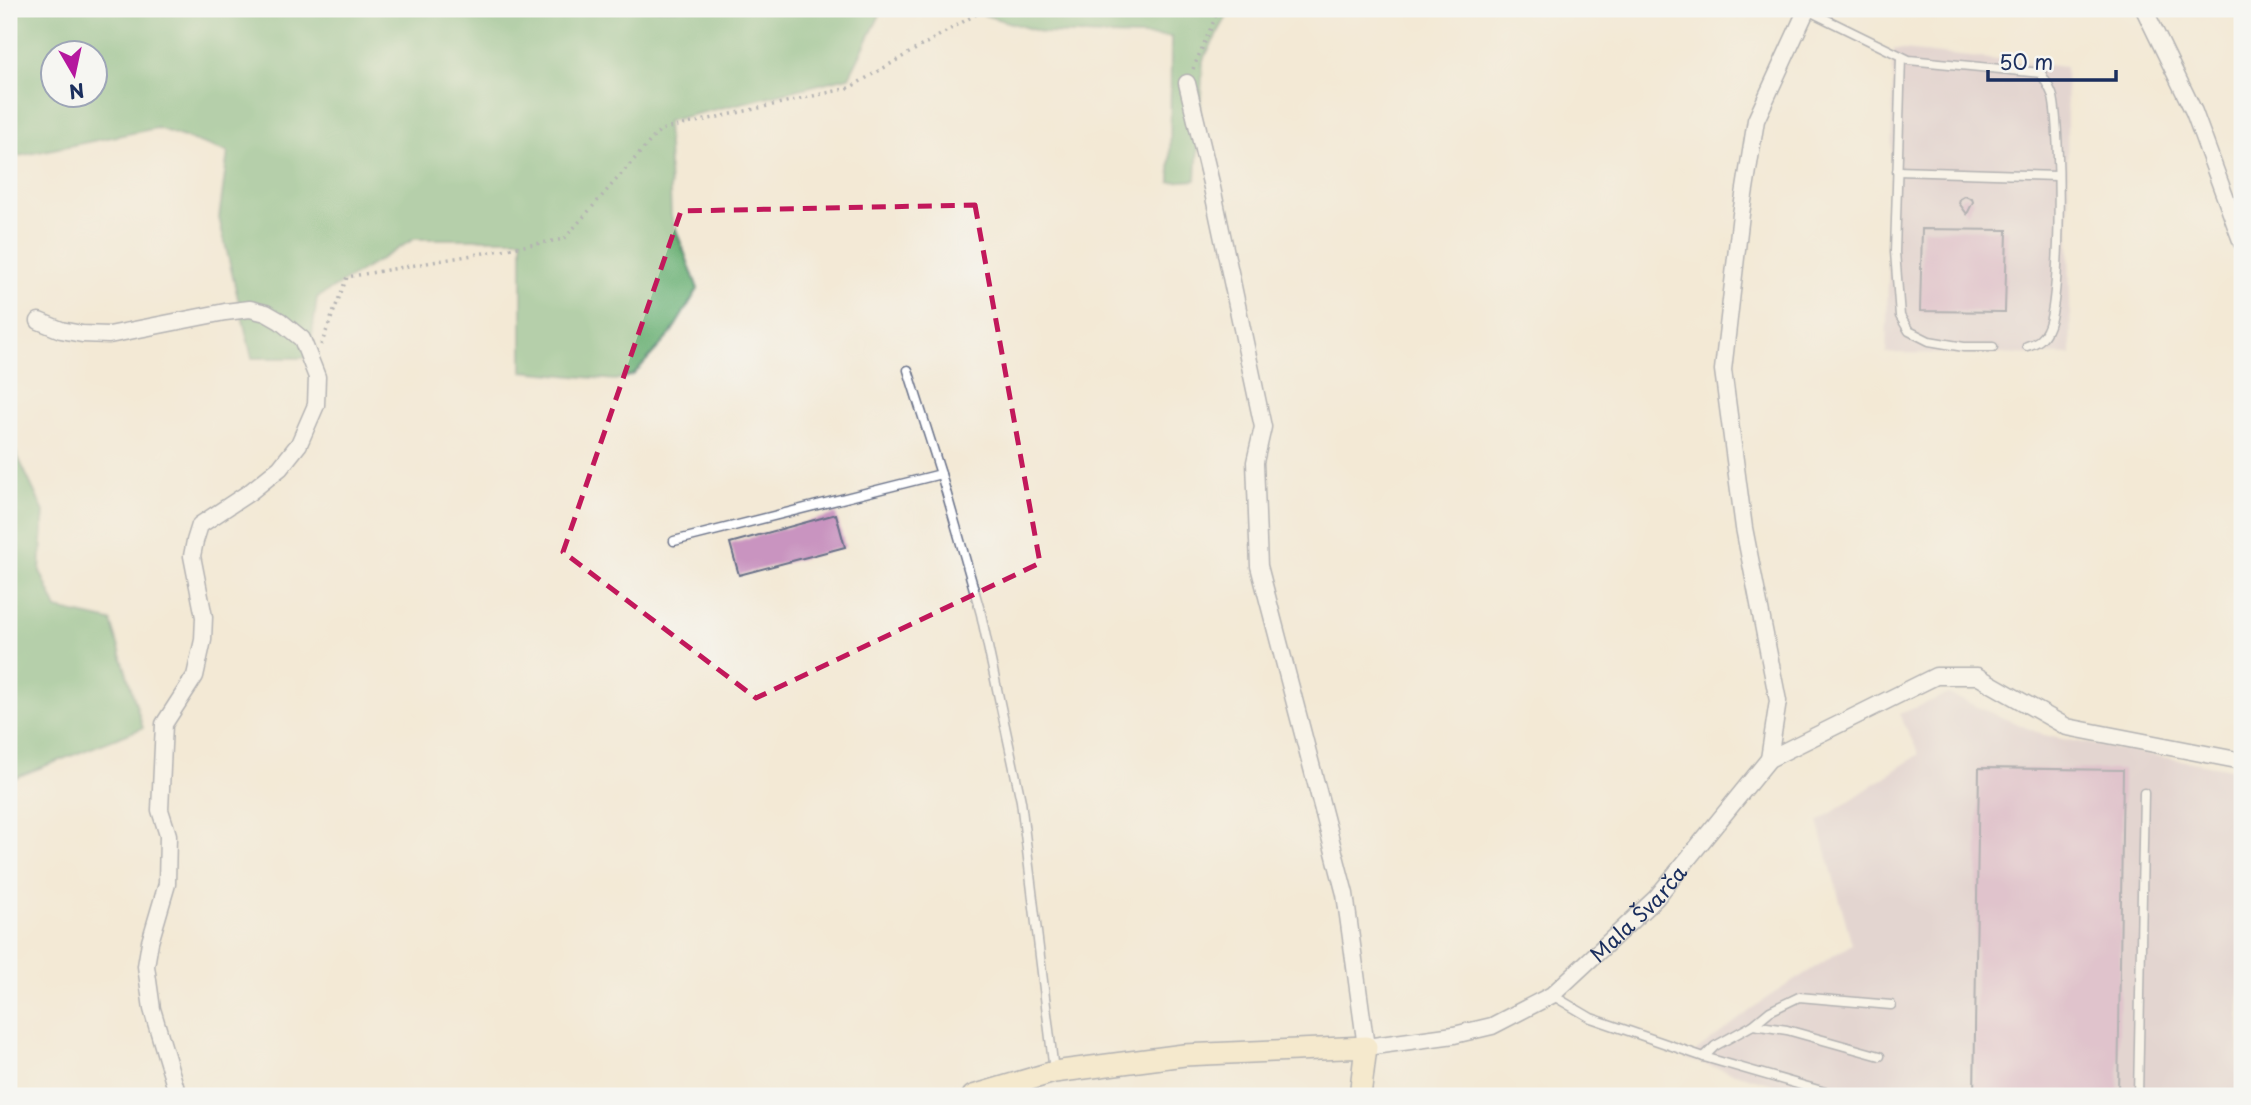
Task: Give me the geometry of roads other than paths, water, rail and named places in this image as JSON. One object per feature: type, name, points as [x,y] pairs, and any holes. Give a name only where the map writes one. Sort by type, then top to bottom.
[{"type":"street","points":[[1769,759],[1778,701],[1744,528],[1723,370],[1741,214],[1756,120],[1807,9]]},
{"type":"street","points":[[2144,9],[2194,112],[2242,243]]},
{"type":"street","points":[[1186,83],[1211,183],[1263,426],[1255,462],[1259,566],[1345,894],[1366,1047],[1360,1096]]},
{"type":"street","points":[[39,321],[61,330],[109,335],[250,309],[266,313],[280,321],[302,339],[317,377],[317,404],[299,444],[280,468],[250,492],[200,525],[193,548],[192,556],[204,617],[203,640],[195,676],[164,724],[160,810],[168,835],[167,884],[150,942],[146,967],[152,1009],[178,1096]]},
{"type":"street","name":"Mala Švarča","points":[[973,1096],[1004,1092],[1054,1072],[1184,1055],[1366,1047],[1454,1035],[1492,1026],[1552,995],[1656,898],[1769,759],[1937,676],[1977,676],[2067,727],[2242,761]]},
{"type":"lane","points":[[1807,9],[1909,60],[2041,73],[2053,94],[2058,128],[2056,284],[2048,329],[2039,342],[2027,345]]},
{"type":"lane","points":[[1902,57],[1895,252],[1900,316],[1909,331],[1929,341],[1964,347],[1993,347]]},
{"type":"lane","points":[[1897,170],[2057,176]]},
{"type":"lane","points":[[908,370],[981,614],[1021,801],[1054,1072]]},
{"type":"lane","points":[[674,541],[941,474]]},
{"type":"lane","points":[[2138,1096],[2144,793]]},
{"type":"lane","points":[[1552,995],[1591,1018],[1704,1056],[1839,1096]]},
{"type":"lane","points":[[1704,1056],[1770,1011],[1799,997],[1891,1005]]},
{"type":"lane","points":[[1753,1025],[1787,1030],[1880,1056]]}]
